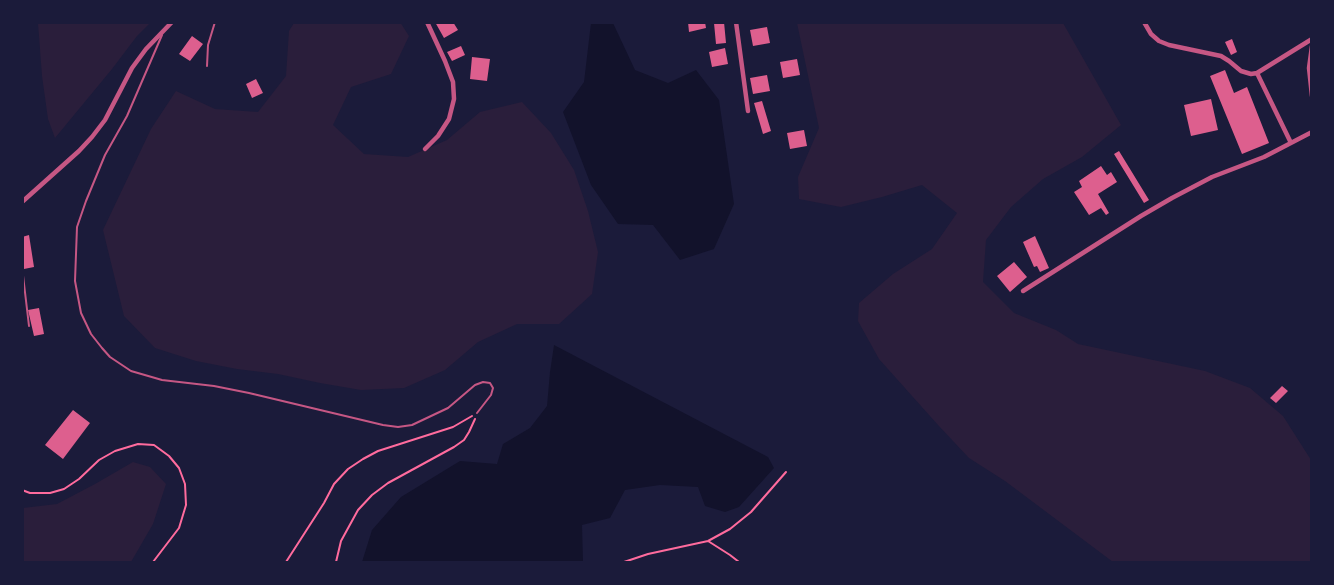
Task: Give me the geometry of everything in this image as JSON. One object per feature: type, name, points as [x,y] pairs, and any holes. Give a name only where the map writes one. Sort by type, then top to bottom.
[{"type":"street","points":[[22,202],[92,137],[105,120],[132,68],[146,49],[172,22]]},
{"type":"street","points":[[425,149],[438,136],[449,119],[454,99],[453,82],[427,22]]},
{"type":"street","points":[[736,22],[748,111]]},
{"type":"street","points":[[1144,22],[1158,41],[1221,56],[1245,73],[1257,73],[1311,39]]},
{"type":"street","points":[[1311,46],[1309,68],[1311,96]]},
{"type":"street","points":[[1257,73],[1291,143]]},
{"type":"street","points":[[1023,291],[1172,198],[1212,177],[1264,157],[1311,132]]},
{"type":"lane","points":[[207,66],[208,45],[215,22]]},
{"type":"lane","points":[[164,30],[127,116],[105,155],[89,191],[77,227],[75,281],[81,314],[91,334],[102,348],[110,357],[131,371],[162,380],[214,386],[399,427],[412,424],[448,408],[475,385],[483,382],[490,383],[491,395],[477,413]]},
{"type":"lane","points":[[22,267],[29,326]]},
{"type":"path","points":[[286,562],[334,484],[348,469],[378,451],[453,427],[477,413]]},
{"type":"path","points":[[336,562],[341,541],[358,510],[372,495],[388,483],[464,440],[477,413]]},
{"type":"path","points":[[22,490],[30,493],[50,493],[64,489],[115,450],[138,444],[154,445],[169,456],[179,468],[185,484],[186,505],[179,528],[153,562]]},
{"type":"path","points":[[624,562],[648,554],[708,541],[730,529],[751,512],[786,472]]},
{"type":"path","points":[[708,541],[738,562]]},
{"type":"shaded area","points":[[400,22],[409,36],[391,74],[351,87],[333,125],[364,154],[408,157],[447,140],[480,112],[522,102],[551,133],[574,170],[588,211],[598,252],[592,294],[559,324],[517,324],[478,342],[445,370],[404,388],[361,390],[196,361],[155,348],[124,316],[103,230],[151,129],[176,91],[215,109],[258,112],[286,76],[289,31],[294,23]]},
{"type":"shaded area","points":[[38,23],[150,23],[55,138],[48,119]]},
{"type":"shaded area","points":[[591,23],[613,23],[635,70],[668,83],[696,70],[719,100],[734,204],[714,249],[680,260],[653,225],[618,224],[591,185],[563,112],[584,82]]},
{"type":"shaded area","points":[[797,23],[1063,23],[1121,125],[1082,157],[1043,179],[1011,207],[986,240],[983,282],[1014,313],[1056,330],[1078,344],[1205,371],[1250,388],[1283,416],[1311,460],[1311,562],[1113,562],[1005,481],[969,458],[879,359],[858,321],[859,303],[893,274],[932,249],[957,213],[922,185],[841,207],[799,199],[798,177],[819,128]]},
{"type":"shaded area","points":[[554,345],[768,457],[774,468],[739,507],[725,512],[705,506],[698,487],[660,485],[625,490],[610,518],[582,525],[583,562],[362,562],[372,530],[401,497],[460,461],[497,464],[503,444],[530,428],[547,406]]},
{"type":"shaded area","points":[[133,462],[150,467],[166,484],[153,524],[131,562],[23,562],[23,508],[57,504]]},
{"type":"building","points":[[435,22],[453,22],[458,30],[444,38]]},
{"type":"building","points":[[688,22],[705,22],[706,28],[689,32]]},
{"type":"building","points":[[724,22],[726,43],[716,44],[714,23]]},
{"type":"building","points":[[767,27],[770,43],[753,46],[750,30]]},
{"type":"building","points":[[192,36],[203,44],[190,61],[179,54]]},
{"type":"building","points":[[1232,39],[1237,52],[1231,55],[1225,42]]},
{"type":"building","points":[[461,46],[465,55],[452,61],[447,52]]},
{"type":"building","points":[[725,48],[728,64],[712,67],[709,52]]},
{"type":"building","points":[[472,57],[490,59],[487,81],[470,79]]},
{"type":"building","points":[[797,59],[800,75],[783,78],[780,62]]},
{"type":"building","points":[[1225,70],[1234,93],[1247,87],[1269,143],[1242,154],[1210,76]]},
{"type":"building","points":[[767,75],[770,91],[753,94],[750,78]]},
{"type":"building","points":[[256,79],[263,93],[252,98],[246,84]]},
{"type":"building","points":[[1211,99],[1218,130],[1191,136],[1184,105]]},
{"type":"building","points":[[762,101],[771,131],[763,134],[754,103]]},
{"type":"building","points":[[804,130],[807,146],[790,149],[787,133]]},
{"type":"building","points":[[1119,151],[1149,200],[1144,203],[1114,154]]},
{"type":"building","points":[[1101,166],[1107,175],[1111,172],[1117,182],[1098,194],[1109,213],[1106,215],[1101,208],[1089,215],[1074,192],[1082,187],[1079,181]]},
{"type":"building","points":[[29,235],[34,267],[24,269],[22,237]]},
{"type":"building","points":[[1035,236],[1049,268],[1040,272],[1037,266],[1034,267],[1023,242]]},
{"type":"building","points":[[1014,262],[1027,277],[1010,292],[997,276]]},
{"type":"building","points":[[39,308],[44,334],[34,336],[28,310]]},
{"type":"building","points":[[1282,386],[1288,391],[1276,403],[1270,398]]},
{"type":"building","points":[[73,410],[90,423],[63,459],[45,445]]}]
